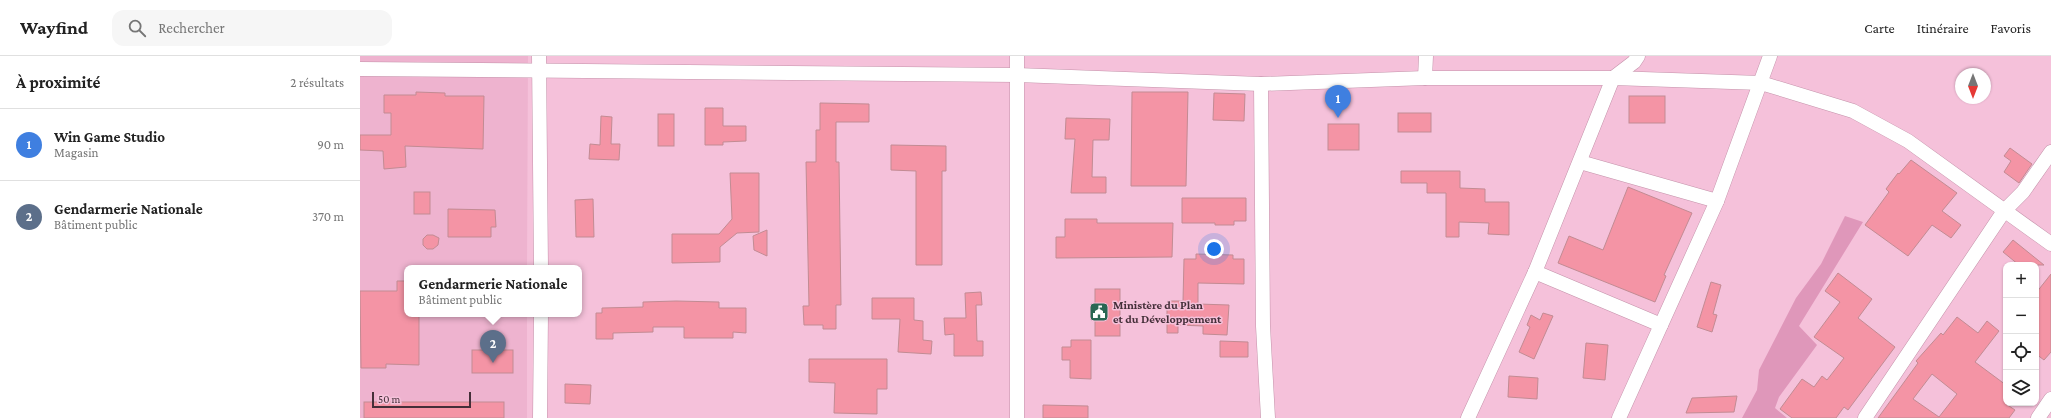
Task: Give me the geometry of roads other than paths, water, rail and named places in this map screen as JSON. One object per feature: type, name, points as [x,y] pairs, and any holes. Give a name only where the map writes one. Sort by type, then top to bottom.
[{"type":"street","points":[[538,56],[541,265]]},
{"type":"street","points":[[1016,56],[1017,418]]},
{"type":"street","points":[[1425,78],[1426,56]]},
{"type":"street","points":[[1468,418],[1535,272],[1613,78],[1634,62],[1638,56]]},
{"type":"street","points":[[1619,418],[1717,201],[1770,56]]},
{"type":"street","points":[[360,70],[1017,75],[1261,84],[1425,78],[1613,78],[1761,83],[1853,111],[1908,141],[2051,244]]},
{"type":"street","points":[[1261,84],[1263,326],[1268,418]]},
{"type":"street","points":[[1865,418],[2004,211],[2023,192],[2051,152]]},
{"type":"street","points":[[1580,162],[1717,201]]},
{"type":"street","points":[[1535,272],[1661,325]]},
{"type":"street","points":[[540,418],[541,317]]},
{"type":"street","points":[[2038,418],[2051,399]]},
{"type":"place","name":"Win Game Studio","points":[[1338,118]]},
{"type":"place","name":"Ministère du Plan et du Développement","points":[[1099,312]]},
{"type":"place","name":"Gendarmerie Nationale","points":[[493,363]]}]
